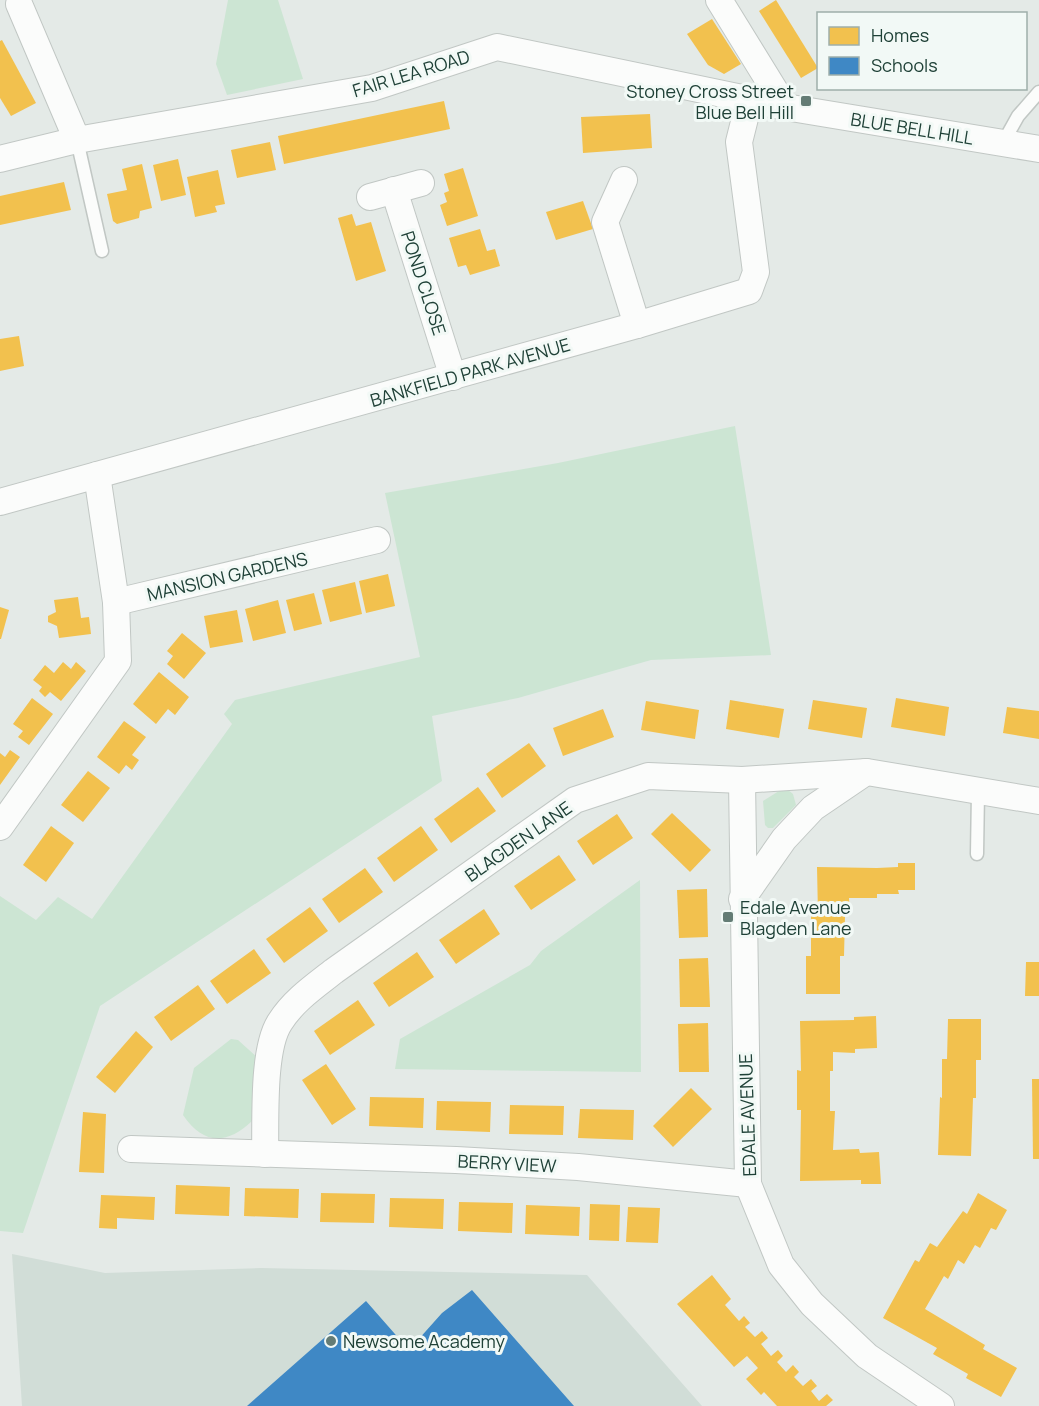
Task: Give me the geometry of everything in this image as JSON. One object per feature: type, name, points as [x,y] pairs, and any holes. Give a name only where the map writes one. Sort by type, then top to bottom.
[{"type":"street","points":[[720,0],[786,107]]},
{"type":"street","points":[[14,7],[77,140]]},
{"type":"street","name":"FAIR LEA ROAD","points":[[0,159],[77,140],[372,88],[496,47],[786,107]]},
{"type":"street","name":"BANKFIELD PARK AVENUE","points":[[0,502],[453,377],[749,291],[756,272],[739,142],[750,98]]},
{"type":"street","name":"BLUE BELL HILL","points":[[786,107],[1039,149]]},
{"type":"street","points":[[624,180],[605,222],[637,325]]},
{"type":"street","points":[[370,197],[421,183]]},
{"type":"street","name":"POND CLOSE","points":[[394,190],[453,377]]},
{"type":"street","points":[[0,827],[112,672],[119,650],[116,602],[97,476]]},
{"type":"street","name":"MANSION GARDENS","points":[[116,602],[336,539],[377,540]]},
{"type":"street","points":[[742,900],[784,839],[813,808],[867,772]]},
{"type":"street","name":"BLAGDEN LANE","points":[[265,1154],[270,1055],[279,1023],[296,1001],[334,971],[575,800],[648,776],[742,780],[867,772],[1039,801]]},
{"type":"street","name":"EDALE AVENUE","points":[[742,780],[748,1184],[781,1265],[812,1304],[867,1356],[940,1406]]},
{"type":"street","name":"BERRY VIEW","points":[[131,1149],[478,1161],[748,1184]]},
{"type":"lane","points":[[1003,143],[1018,116],[1039,92]]},
{"type":"lane","points":[[77,140],[102,251]]},
{"type":"lane","points":[[978,792],[978,854]]},
{"type":"shaded area","name":"Newsome Academy","points":[[12,1254],[105,1273],[261,1268],[587,1275],[702,1406],[22,1406]]},
{"type":"green space","points":[[228,0],[278,0],[303,79],[227,95],[216,64]]},
{"type":"green space","points":[[735,426],[771,655],[651,660],[518,698],[432,716],[442,781],[100,1006],[23,1233],[0,1231],[0,896],[36,920],[58,897],[92,919],[232,724],[224,714],[235,700],[420,657],[385,493],[558,463]]},
{"type":"green space","points":[[788,790],[793,794],[796,805],[773,828],[768,828],[765,825],[763,801],[779,791]]},
{"type":"green space","points":[[640,880],[641,1072],[395,1069],[400,1039],[530,965],[541,951]]},
{"type":"green space","points":[[231,1039],[238,1040],[258,1058],[253,1081],[252,1121],[233,1134],[224,1138],[216,1138],[199,1132],[183,1115],[194,1068]]},
{"type":"building: Homes","points":[[776,0],[817,69],[801,78],[759,11]]},
{"type":"building: Homes","points":[[712,19],[741,64],[724,74],[708,65],[687,34]]},
{"type":"building: Homes","points":[[2,40],[36,103],[11,116],[0,98],[0,41]]},
{"type":"building: Homes","points":[[444,101],[450,129],[284,164],[278,136]]},
{"type":"building: Homes","points":[[650,114],[652,148],[583,153],[581,117]]},
{"type":"building: Homes","points":[[270,142],[276,170],[237,178],[231,150]]},
{"type":"building: Homes","points":[[178,159],[186,195],[161,201],[153,165]]},
{"type":"building: Homes","points":[[142,164],[152,208],[140,211],[139,218],[117,224],[113,221],[107,194],[127,190],[122,169]]},
{"type":"building: Homes","points":[[463,168],[478,216],[447,226],[440,205],[447,202],[444,193],[449,191],[444,174]]},
{"type":"building: Homes","points":[[218,170],[225,204],[215,206],[217,212],[195,217],[187,177]]},
{"type":"building: Homes","points":[[64,182],[71,210],[0,225],[0,196]]},
{"type":"building: Homes","points":[[583,201],[593,229],[556,240],[546,212]]},
{"type":"building: Homes","points":[[352,214],[356,226],[371,222],[386,271],[356,281],[338,218]]},
{"type":"building: Homes","points":[[480,229],[487,251],[495,249],[500,266],[470,275],[466,265],[458,267],[449,238]]},
{"type":"building: Homes","points":[[19,336],[24,366],[0,371],[0,339]]},
{"type":"building: Homes","points":[[388,574],[395,606],[366,613],[359,581]]},
{"type":"building: Homes","points":[[355,582],[362,614],[330,622],[322,590]]},
{"type":"building: Homes","points":[[314,593],[322,624],[294,631],[286,600]]},
{"type":"building: Homes","points":[[78,597],[81,618],[89,617],[91,634],[59,638],[57,626],[48,622],[48,616],[56,612],[54,600]]},
{"type":"building: Homes","points":[[278,600],[286,633],[253,641],[245,609]]},
{"type":"building: Homes","points":[[0,607],[9,610],[1,639],[0,639]]},
{"type":"building: Homes","points":[[237,610],[243,642],[210,648],[204,616]]},
{"type":"building: Homes","points":[[182,633],[206,653],[184,679],[167,664],[173,656],[167,651]]},
{"type":"building: Homes","points":[[63,662],[71,669],[76,662],[86,671],[61,701],[50,692],[45,697],[39,691],[42,687],[33,680],[45,665],[54,673]]},
{"type":"building: Homes","points":[[159,672],[189,697],[175,715],[168,709],[156,724],[133,704]]},
{"type":"building: Homes","points":[[32,698],[53,714],[29,745],[18,737],[23,731],[13,724]]},
{"type":"building: Homes","points":[[896,698],[949,707],[945,736],[891,727]]},
{"type":"building: Homes","points":[[730,700],[784,709],[779,738],[726,729]]},
{"type":"building: Homes","points":[[813,700],[867,708],[862,738],[808,729]]},
{"type":"building: Homes","points":[[646,701],[699,710],[695,739],[641,730]]},
{"type":"building: Homes","points":[[1007,707],[1039,711],[1039,739],[1003,733]]},
{"type":"building: Homes","points":[[603,709],[614,737],[563,756],[553,728]]},
{"type":"building: Homes","points":[[124,721],[146,737],[132,755],[139,760],[132,770],[126,765],[119,774],[97,757]]},
{"type":"building: Homes","points":[[529,743],[546,766],[502,798],[486,774]]},
{"type":"building: Homes","points":[[10,750],[20,757],[0,785],[0,753],[5,757]]},
{"type":"building: Homes","points":[[88,771],[110,788],[83,822],[61,805]]},
{"type":"building: Homes","points":[[478,787],[496,811],[451,843],[434,819]]},
{"type":"building: Homes","points":[[672,813],[711,850],[690,872],[651,834]]},
{"type":"building: Homes","points":[[617,814],[633,838],[593,865],[577,841]]},
{"type":"building: Homes","points":[[51,826],[74,843],[46,882],[23,865]]},
{"type":"building: Homes","points":[[421,826],[438,850],[394,882],[377,858]]},
{"type":"building: Homes","points":[[559,855],[576,880],[531,910],[514,886]]},
{"type":"building: Homes","points":[[898,863],[915,863],[915,890],[898,890],[899,894],[877,894],[877,898],[849,898],[850,916],[845,916],[844,956],[840,956],[840,994],[806,994],[806,956],[811,956],[811,915],[818,915],[817,867],[898,867]]},
{"type":"building: Homes","points":[[365,868],[383,892],[339,923],[322,899]]},
{"type":"building: Homes","points":[[707,889],[708,937],[679,938],[677,890]]},
{"type":"building: Homes","points":[[310,907],[328,931],[284,963],[266,939]]},
{"type":"building: Homes","points":[[484,909],[500,934],[456,964],[439,940]]},
{"type":"building: Homes","points":[[254,949],[271,973],[227,1004],[210,981]]},
{"type":"building: Homes","points":[[417,952],[434,977],[389,1007],[373,983]]},
{"type":"building: Homes","points":[[708,958],[710,1007],[680,1007],[679,959]]},
{"type":"building: Homes","points":[[1026,962],[1039,962],[1039,996],[1025,996]]},
{"type":"building: Homes","points":[[198,985],[215,1009],[171,1041],[154,1017]]},
{"type":"building: Homes","points":[[358,1000],[375,1025],[330,1055],[314,1031]]},
{"type":"building: Homes","points":[[876,1016],[877,1048],[855,1049],[855,1053],[833,1052],[833,1071],[830,1071],[830,1111],[835,1111],[833,1150],[859,1149],[860,1153],[879,1152],[881,1184],[861,1184],[861,1180],[800,1181],[801,1110],[797,1110],[797,1070],[801,1071],[800,1021],[854,1020],[854,1017]]},
{"type":"building: Homes","points":[[948,1019],[981,1019],[981,1060],[976,1060],[976,1098],[973,1098],[971,1156],[938,1155],[942,1059],[947,1059]]},
{"type":"building: Homes","points":[[708,1023],[709,1072],[679,1072],[678,1024]]},
{"type":"building: Homes","points":[[136,1031],[153,1047],[115,1093],[96,1077]]},
{"type":"building: Homes","points":[[326,1064],[356,1109],[332,1125],[302,1080]]},
{"type":"building: Homes","points":[[1032,1079],[1039,1079],[1039,1159],[1033,1159]]},
{"type":"building: Homes","points":[[691,1088],[712,1109],[673,1147],[653,1126]]},
{"type":"building: Homes","points":[[370,1097],[424,1098],[423,1128],[369,1126]]},
{"type":"building: Homes","points":[[437,1101],[491,1102],[490,1132],[436,1130]]},
{"type":"building: Homes","points":[[510,1105],[564,1106],[563,1135],[509,1134]]},
{"type":"building: Homes","points":[[580,1109],[634,1110],[633,1140],[578,1138]]},
{"type":"building: Homes","points":[[83,1112],[106,1114],[104,1173],[79,1172]]},
{"type":"building: Homes","points":[[176,1185],[230,1187],[229,1216],[175,1214]]},
{"type":"building: Homes","points":[[245,1188],[299,1189],[298,1218],[244,1216]]},
{"type":"building: Homes","points":[[321,1193],[375,1194],[374,1223],[320,1222]]},
{"type":"building: Homes","points":[[978,1193],[1007,1210],[996,1230],[991,1228],[980,1248],[975,1245],[964,1264],[958,1260],[948,1279],[944,1276],[925,1309],[985,1345],[983,1349],[1017,1368],[1001,1397],[966,1378],[968,1374],[933,1354],[937,1348],[883,1318],[915,1260],[919,1262],[930,1243],[937,1247],[963,1211],[967,1214]]},
{"type":"building: Homes","points":[[101,1195],[155,1197],[154,1220],[117,1218],[117,1229],[99,1228]]},
{"type":"building: Homes","points":[[390,1198],[444,1199],[443,1229],[389,1227]]},
{"type":"building: Homes","points":[[459,1202],[513,1203],[512,1233],[458,1231]]},
{"type":"building: Homes","points":[[590,1204],[620,1205],[619,1241],[589,1240]]},
{"type":"building: Homes","points":[[526,1205],[580,1207],[579,1236],[525,1234]]},
{"type":"building: Homes","points":[[628,1207],[660,1208],[658,1243],[626,1242]]},
{"type":"building: Homes","points":[[712,1275],[731,1299],[725,1305],[739,1321],[744,1316],[750,1323],[745,1327],[755,1337],[762,1331],[768,1338],[761,1344],[771,1356],[778,1350],[783,1356],[777,1362],[786,1372],[793,1365],[799,1372],[794,1377],[803,1386],[811,1379],[817,1386],[811,1391],[819,1401],[827,1394],[833,1400],[826,1406],[777,1406],[764,1392],[761,1395],[746,1379],[758,1368],[747,1356],[734,1367],[677,1304]]},
{"type":"building: Schools","points":[[472,1290],[574,1406],[247,1406],[366,1301],[409,1350],[442,1313]]},
{"type":"place","name":"Stoney Cross Street Blue Bell Hill","points":[[806,101]]},
{"type":"place","name":"Edale Avenue Blagden Lane","points":[[728,917]]},
{"type":"place","name":"Newsome Academy","points":[[331,1341]]}]
